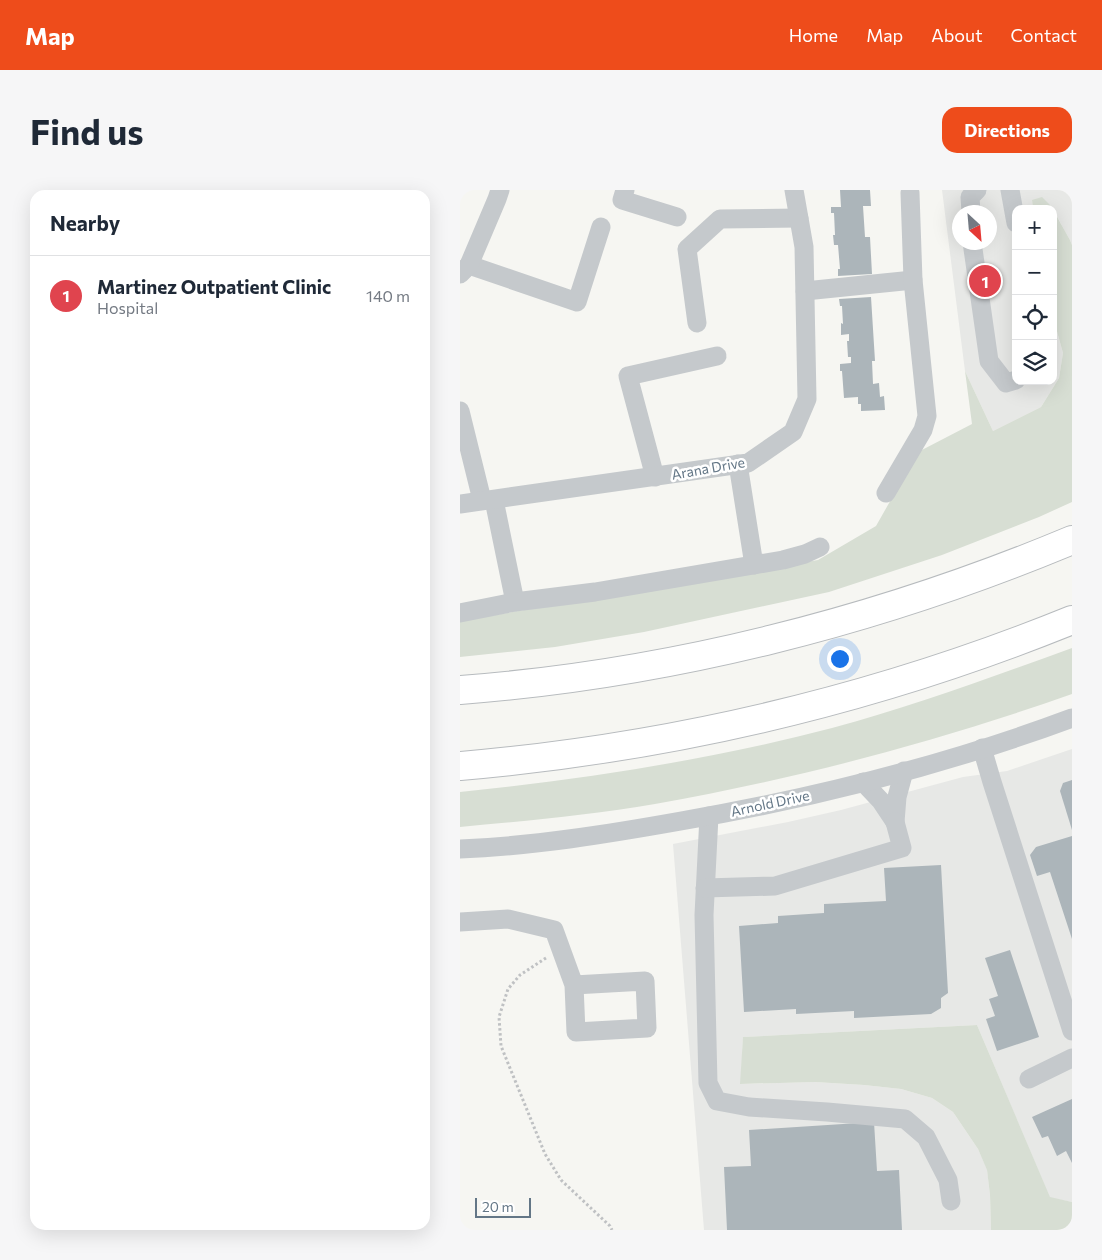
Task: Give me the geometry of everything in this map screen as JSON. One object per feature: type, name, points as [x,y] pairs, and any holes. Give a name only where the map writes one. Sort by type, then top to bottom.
[{"type":"highway","points":[[460,690],[563,679],[607,672],[682,659],[774,638],[898,604],[1072,540]]},
{"type":"highway","points":[[460,766],[523,760],[608,748],[774,715],[909,678],[1072,620]]},
{"type":"street","points":[[500,190],[465,270],[577,302],[601,227]]},
{"type":"street","points":[[625,190],[622,200],[677,217]]},
{"type":"street","name":"Arana Drive","points":[[460,504],[748,463],[793,432],[807,399],[804,247],[794,190]]},
{"type":"street","points":[[971,205],[970,197],[977,190]]},
{"type":"street","points":[[1010,190],[1013,205]]},
{"type":"street","points":[[886,493],[923,430],[927,416],[913,280],[910,193]]},
{"type":"street","points":[[697,323],[687,249],[720,219],[799,218]]},
{"type":"street","points":[[973,250],[989,360],[1006,382],[1012,381]]},
{"type":"street","points":[[804,291],[913,280]]},
{"type":"street","points":[[655,477],[628,376],[717,356]]},
{"type":"street","points":[[460,411],[488,500],[515,602]]},
{"type":"street","points":[[738,464],[754,565]]},
{"type":"street","points":[[460,613],[515,602],[595,592],[783,560],[805,554],[820,547]]},
{"type":"street","name":"Arnold Drive","points":[[460,849],[496,847],[615,833],[786,801],[904,771],[982,748],[1072,718]]},
{"type":"street","points":[[982,748],[1072,1030]]},
{"type":"street","points":[[895,822],[897,797],[904,771]]},
{"type":"street","points":[[705,888],[775,886],[902,848],[895,822],[881,801],[862,782]]},
{"type":"street","points":[[709,816],[704,915],[708,1083],[717,1101],[749,1107],[906,1119],[926,1137],[948,1180],[951,1201]]},
{"type":"street","points":[[460,922],[508,919],[554,930],[574,985]]},
{"type":"street","points":[[1029,1079],[1072,1058]]},
{"type":"path","points":[[561,949],[520,975],[508,989],[499,1017],[501,1046],[546,1154],[561,1180],[612,1230]]},
{"type":"shaded area","points":[[942,190],[1072,190],[1072,245],[1057,216],[1057,205],[1045,205],[1032,200],[1033,205],[1012,205],[1012,385],[1055,385],[1041,407],[993,431],[965,371]]},
{"type":"shaded area","points":[[1042,197],[1050,205],[1033,205],[1032,200]]},
{"type":"shaded area","points":[[1057,216],[1072,245],[1072,502],[942,555],[829,592],[644,632],[555,647],[460,657],[460,621],[818,560],[876,526],[918,452],[972,424],[965,371],[993,431],[1041,407],[1055,385],[1057,385],[1063,353],[1057,331]]},
{"type":"shaded area","points":[[1057,331],[1063,353],[1057,381]]},
{"type":"shaded area","points":[[1072,648],[1072,694],[918,743],[813,771],[655,804],[582,815],[460,827],[460,792],[554,781],[740,750],[832,728],[892,710],[952,691]]},
{"type":"shaded area","points":[[1072,749],[1072,1202],[1050,1198],[977,1025],[743,1037],[741,1084],[815,1082],[901,1089],[932,1098],[953,1112],[978,1149],[987,1169],[991,1230],[704,1230],[673,844],[841,810],[963,777],[1007,771]]},
{"type":"shaded area","points":[[977,1025],[1050,1197],[1072,1202],[1072,1230],[991,1230],[987,1170],[978,1149],[953,1112],[932,1098],[901,1089],[864,1085],[815,1082],[740,1084],[743,1037]]},
{"type":"building","points":[[840,190],[870,190],[871,206],[863,206],[865,237],[870,237],[872,274],[838,276],[838,269],[840,269],[838,245],[834,245],[834,213],[831,213],[831,207],[841,207]]},
{"type":"building","points":[[871,297],[875,361],[872,361],[873,384],[879,383],[880,397],[884,396],[885,410],[861,411],[858,397],[844,398],[840,364],[851,363],[851,357],[848,357],[847,341],[849,341],[849,334],[841,335],[841,323],[843,324],[842,306],[840,306],[839,299]]},
{"type":"building","points":[[1072,780],[1072,830],[1060,791],[1063,783]]},
{"type":"building","points":[[1072,836],[1072,939],[1050,872],[1037,876],[1030,855],[1036,847]]},
{"type":"building","points":[[941,865],[948,993],[941,998],[941,1008],[931,1014],[854,1018],[854,1011],[796,1014],[796,1009],[744,1012],[739,926],[778,923],[778,916],[824,913],[824,904],[886,901],[884,868]]},
{"type":"building","points":[[1010,950],[1039,1037],[997,1051],[986,1019],[995,1016],[989,999],[998,996],[985,958]]},
{"type":"building","points":[[1072,1099],[1072,1163],[1066,1151],[1057,1156],[1048,1136],[1042,1138],[1032,1117]]},
{"type":"building","points":[[874,1122],[877,1171],[899,1170],[902,1230],[727,1230],[724,1167],[751,1166],[749,1130]]},
{"type":"place","name":"Martinez Outpatient Clinic","points":[[985,281]]}]
